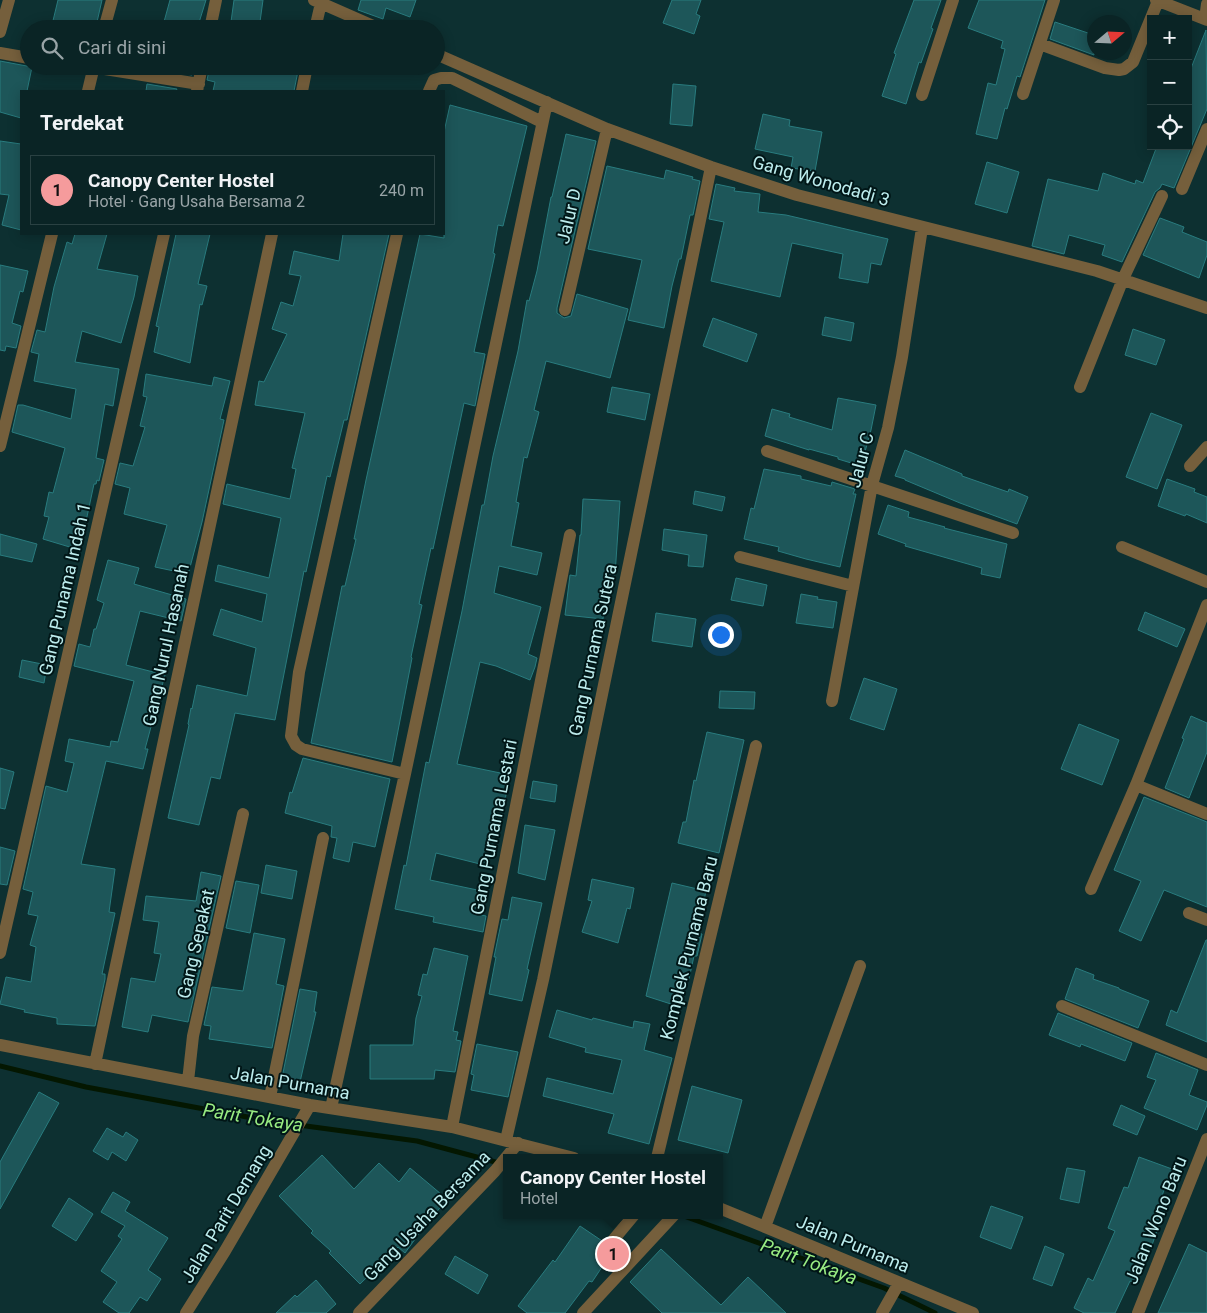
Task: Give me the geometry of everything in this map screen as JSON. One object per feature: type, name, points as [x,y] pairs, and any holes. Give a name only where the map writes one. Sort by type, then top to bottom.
[{"type":"street","points":[[0,32],[10,0]]},
{"type":"street","points":[[106,20],[112,0]]},
{"type":"street","points":[[212,20],[216,0]]},
{"type":"street","points":[[922,94],[953,0]]},
{"type":"street","points":[[1023,94],[1054,0]]},
{"type":"street","points":[[1040,44],[1105,68],[1124,69],[1135,59],[1157,0],[1206,20],[1207,4]]},
{"type":"street","points":[[316,20],[318,1],[360,20]]},
{"type":"street","points":[[0,53],[20,56]]},
{"type":"street","name":"Gang Wonodadi 3","points":[[445,58],[607,129],[710,167],[797,195],[1123,279],[1207,308]]},
{"type":"street","points":[[88,90],[90,75]]},
{"type":"street","points":[[132,75],[198,88],[200,75]]},
{"type":"street","points":[[302,90],[306,75]]},
{"type":"street","points":[[429,90],[434,80],[452,78],[542,122]]},
{"type":"street","points":[[331,1108],[405,774],[547,102]]},
{"type":"street","name":"Jalur D","points":[[565,310],[607,129]]},
{"type":"street","points":[[1182,189],[1207,129]]},
{"type":"street","name":"Gang Purnama Sutera","points":[[512,1141],[543,980],[710,167]]},
{"type":"street","points":[[1080,387],[1123,279],[1162,196]]},
{"type":"street","name":"Jalur C","points":[[832,701],[872,486],[902,357],[922,228]]},
{"type":"street","points":[[0,446],[52,235]]},
{"type":"street","name":"Gang Punama Indah 1","points":[[0,953],[164,235]]},
{"type":"street","name":"Gang Nurul Hasanah","points":[[95,1064],[272,235]]},
{"type":"street","points":[[397,235],[298,672],[291,736],[296,745],[302,749],[405,774]]},
{"type":"street","points":[[1190,466],[1207,447]]},
{"type":"street","points":[[767,451],[1013,533]]},
{"type":"street","name":"Gang Purnama Lestari","points":[[452,1127],[570,535]]},
{"type":"street","points":[[1122,547],[1207,582]]},
{"type":"street","points":[[740,557],[853,586]]},
{"type":"street","points":[[1091,888],[1136,785],[1207,605]]},
{"type":"street","name":"Komplek Purnama Baru","points":[[658,1154],[756,746]]},
{"type":"street","points":[[1136,785],[1207,814]]},
{"type":"street","name":"Gang Sepakat","points":[[188,1081],[193,1036],[243,814]]},
{"type":"street","points":[[270,1097],[323,838]]},
{"type":"street","points":[[1189,913],[1207,920]]},
{"type":"street","points":[[765,1226],[860,966]]},
{"type":"street","points":[[1062,1006],[1207,1065]]},
{"type":"street","name":"Jalan Purnama","points":[[0,1045],[270,1097],[308,1110],[331,1108],[452,1127],[559,1154]]},
{"type":"street","name":"Jalan Parit Demang","points":[[186,1313],[308,1110]]},
{"type":"street","name":"Jalan Wono Baru","points":[[1138,1313],[1207,1139]]},
{"type":"street","name":"Gang Usaha Bersama","points":[[509,1154],[512,1141]]},
{"type":"street","name":"Gang Usaha Bersama","points":[[359,1313],[503,1162]]},
{"type":"street","name":"Jalan Purnama","points":[[723,1210],[841,1257],[898,1285],[972,1313]]},
{"type":"street","points":[[614,1239],[631,1219]]},
{"type":"street","points":[[583,1313],[670,1219]]},
{"type":"street","points":[[882,1313],[898,1285]]},
{"type":"building","points":[[58,0],[102,0],[97,20],[53,20]]},
{"type":"building","points":[[170,0],[206,0],[200,20],[164,20]]},
{"type":"building","points":[[234,0],[263,0],[260,20],[231,20]]},
{"type":"building","points":[[361,0],[416,0],[410,17],[386,8],[383,19],[358,10]]},
{"type":"building","points":[[672,0],[701,0],[696,14],[700,16],[694,34],[663,23]]},
{"type":"building","points":[[914,0],[941,0],[931,28],[933,29],[921,63],[919,62],[906,104],[882,96],[896,54],[894,53]]},
{"type":"building","points":[[979,0],[1045,0],[1020,77],[1017,76],[1007,109],[1005,108],[997,139],[976,134],[988,83],[996,85],[1005,49],[1001,48],[1003,41],[968,28]]},
{"type":"building","points":[[1055,22],[1087,33],[1087,52],[1050,39]]},
{"type":"building","points":[[1206,30],[1207,109],[1192,145],[1192,105],[1192,66]]},
{"type":"building","points":[[0,61],[20,65],[20,75],[30,75],[27,90],[20,90],[20,118],[0,112]]},
{"type":"building","points":[[208,75],[297,75],[294,90],[213,90],[215,82],[207,80]]},
{"type":"building","points":[[147,84],[177,89],[176,90],[146,90]]},
{"type":"building","points":[[673,84],[696,86],[692,126],[670,124]]},
{"type":"building","points":[[450,105],[527,126],[503,226],[498,225],[493,253],[495,254],[474,352],[485,354],[475,406],[464,403],[433,549],[431,548],[419,604],[422,605],[392,762],[311,743],[342,586],[345,586],[356,539],[354,539],[366,480],[420,235],[444,238],[445,235],[445,128]]},
{"type":"building","points":[[763,114],[790,120],[789,126],[822,132],[815,171],[791,168],[793,157],[755,149]]},
{"type":"building","points":[[566,134],[596,141],[557,313],[564,318],[571,316],[577,294],[628,309],[610,378],[546,361],[534,410],[539,412],[527,458],[524,457],[516,502],[519,503],[511,546],[542,553],[537,575],[499,566],[494,593],[541,607],[528,654],[537,658],[530,680],[496,666],[480,662],[457,764],[510,775],[498,834],[495,833],[488,866],[436,853],[430,880],[482,891],[477,914],[486,916],[483,932],[433,922],[434,917],[395,909],[404,865],[406,866],[426,762],[429,763],[462,611],[482,505],[484,505],[493,456],[518,351],[527,300],[529,301],[537,271],[551,197]]},
{"type":"building","points":[[0,141],[20,144],[20,230],[2,225],[9,195],[0,194]]},
{"type":"building","points":[[1155,150],[1190,150],[1174,188],[1162,184],[1155,192],[1122,262],[1102,255],[1105,245],[1069,235],[1064,254],[1032,246],[1048,179],[1098,191],[1103,173],[1135,184],[1136,180],[1143,183]]},
{"type":"building","points":[[987,162],[1019,172],[1007,213],[975,204]]},
{"type":"building","points":[[607,166],[664,179],[666,170],[693,177],[692,179],[700,181],[693,215],[690,215],[681,259],[679,259],[672,286],[664,328],[628,320],[642,260],[588,249]]},
{"type":"building","points":[[716,184],[735,188],[734,191],[760,194],[758,212],[786,215],[888,239],[881,265],[871,263],[868,283],[839,278],[843,254],[792,243],[780,297],[711,281],[724,222],[709,219]]},
{"type":"building","points":[[1160,218],[1184,227],[1182,232],[1207,242],[1207,255],[1199,278],[1143,255]]},
{"type":"building","points":[[75,235],[107,235],[97,269],[138,276],[121,343],[82,331],[75,362],[119,369],[113,406],[105,404],[96,458],[104,460],[99,481],[97,480],[96,484],[94,484],[85,526],[80,524],[73,548],[43,539],[49,517],[44,516],[49,492],[53,493],[65,448],[12,432],[18,405],[71,419],[76,389],[34,381],[39,354],[31,352],[37,330],[45,332],[54,287],[67,242],[72,244]]},
{"type":"building","points":[[176,235],[210,235],[198,284],[207,286],[202,305],[200,304],[190,363],[154,352],[159,327],[156,326]]},
{"type":"building","points":[[343,235],[389,235],[347,420],[344,420],[330,477],[327,476],[306,572],[304,571],[275,720],[235,713],[220,779],[211,777],[199,825],[168,818],[197,685],[247,696],[256,648],[213,635],[221,609],[262,622],[267,594],[215,581],[218,565],[269,578],[281,518],[223,504],[227,484],[290,499],[296,469],[292,468],[305,413],[255,405],[259,381],[264,382],[287,334],[272,329],[281,302],[293,306],[301,276],[289,274],[294,251],[339,261]]},
{"type":"building","points":[[0,265],[28,271],[23,292],[20,291],[12,323],[21,326],[16,348],[6,346],[5,351],[0,350]]},
{"type":"building","points":[[825,317],[854,323],[851,341],[822,335]]},
{"type":"building","points":[[713,318],[757,334],[747,362],[703,346]]},
{"type":"building","points":[[1133,329],[1165,340],[1156,365],[1125,355]]},
{"type":"building","points":[[146,374],[212,386],[214,377],[230,381],[220,419],[224,420],[202,522],[189,571],[175,567],[174,571],[155,567],[167,525],[124,514],[130,488],[115,484],[120,463],[133,466],[145,427],[140,426],[147,397],[143,396]]},
{"type":"building","points":[[612,387],[650,394],[645,420],[607,412]]},
{"type":"building","points":[[838,398],[876,405],[861,466],[838,459],[838,457],[765,436],[772,409],[790,414],[789,417],[832,430]]},
{"type":"building","points":[[1151,413],[1182,425],[1157,489],[1126,477]]},
{"type":"building","points":[[905,450],[962,474],[962,476],[1008,492],[1009,489],[1028,497],[1017,524],[895,476]]},
{"type":"building","points":[[764,469],[801,476],[801,479],[831,486],[832,482],[855,489],[853,494],[856,494],[840,567],[778,551],[779,547],[744,539],[751,508],[754,509]]},
{"type":"building","points":[[1167,479],[1195,489],[1194,492],[1207,497],[1207,523],[1186,514],[1185,516],[1158,506]]},
{"type":"building","points":[[695,491],[725,497],[722,511],[693,504]]},
{"type":"building","points":[[583,499],[620,501],[615,575],[608,574],[603,619],[565,615],[570,575],[576,576]]},
{"type":"building","points":[[888,505],[909,512],[908,517],[1007,544],[1000,578],[981,574],[982,568],[905,546],[906,544],[878,534]]},
{"type":"building","points":[[664,529],[707,535],[703,567],[688,566],[689,555],[662,550]]},
{"type":"building","points":[[0,534],[37,544],[32,562],[0,555]]},
{"type":"building","points":[[108,560],[139,568],[134,584],[186,599],[181,621],[140,611],[126,665],[165,675],[145,749],[148,749],[143,769],[106,761],[81,864],[115,869],[109,912],[115,913],[102,974],[105,974],[105,979],[95,1026],[57,1024],[57,1018],[24,1012],[25,1010],[0,1004],[6,977],[31,982],[36,947],[30,945],[38,916],[28,914],[33,892],[23,889],[46,786],[67,792],[74,763],[65,761],[69,739],[110,747],[111,741],[118,742],[134,681],[74,666],[79,644],[90,647],[94,629],[96,629],[104,603],[97,600]]},
{"type":"building","points":[[736,578],[767,585],[763,606],[731,600]]},
{"type":"building","points":[[801,594],[837,602],[833,628],[796,623]]},
{"type":"building","points":[[1145,612],[1185,629],[1177,647],[1138,630]]},
{"type":"building","points":[[656,613],[696,619],[692,647],[652,641]]},
{"type":"building","points":[[22,660],[47,665],[44,683],[19,677]]},
{"type":"building","points":[[864,678],[897,689],[884,730],[850,719]]},
{"type":"building","points":[[720,691],[755,692],[754,709],[719,708]]},
{"type":"building","points":[[1191,716],[1207,723],[1207,752],[1189,798],[1165,788]]},
{"type":"building","points":[[1079,724],[1119,740],[1102,785],[1061,769]]},
{"type":"building","points":[[707,732],[744,740],[719,853],[678,843],[683,822],[686,822],[694,780],[696,781]]},
{"type":"building","points":[[303,758],[390,779],[375,847],[353,842],[349,862],[333,858],[337,838],[331,837],[332,826],[285,813],[290,792],[292,793]]},
{"type":"building","points":[[0,768],[14,772],[5,809],[0,808]]},
{"type":"building","points":[[533,781],[557,785],[555,802],[530,798]]},
{"type":"building","points":[[1144,797],[1207,822],[1207,907],[1164,890],[1141,941],[1119,931],[1141,881],[1114,870]]},
{"type":"building","points":[[525,825],[555,830],[545,880],[518,873]]},
{"type":"building","points":[[0,847],[15,851],[7,885],[0,884]]},
{"type":"building","points":[[266,865],[297,871],[292,899],[261,893]]},
{"type":"building","points":[[201,872],[221,876],[188,1022],[152,1015],[148,1032],[122,1027],[131,978],[155,982],[161,954],[154,953],[159,922],[143,920],[146,896],[196,901]]},
{"type":"building","points":[[592,879],[634,888],[630,909],[627,908],[618,943],[582,932],[592,901],[588,900]]},
{"type":"building","points":[[236,881],[259,885],[250,933],[226,928]]},
{"type":"building","points":[[672,883],[706,891],[697,933],[702,934],[697,956],[694,956],[689,979],[682,977],[674,1005],[646,996]]},
{"type":"building","points":[[512,897],[542,903],[522,1001],[489,994],[502,919],[508,920]]},
{"type":"building","points":[[254,933],[285,939],[276,984],[284,986],[272,1048],[209,1039],[211,1026],[204,1025],[212,987],[243,991]]},
{"type":"building","points":[[1206,940],[1207,1042],[1166,1025],[1171,1010],[1177,1013]]},
{"type":"building","points":[[434,948],[468,956],[453,1031],[458,1032],[456,1040],[461,1041],[455,1072],[435,1070],[434,1079],[370,1079],[370,1045],[413,1045],[416,1018],[422,996],[418,995],[423,974],[427,975]]},
{"type":"building","points":[[1076,968],[1094,975],[1093,979],[1149,1001],[1138,1028],[1065,999]]},
{"type":"building","points":[[300,989],[317,992],[314,1012],[316,1012],[300,1082],[282,1078]]},
{"type":"building","points":[[557,1010],[592,1020],[593,1018],[633,1028],[634,1021],[650,1024],[644,1050],[672,1058],[649,1144],[608,1133],[614,1114],[543,1096],[547,1078],[613,1094],[622,1060],[585,1052],[586,1048],[549,1037]]},
{"type":"building","points":[[1058,1013],[1132,1043],[1125,1061],[1081,1044],[1080,1047],[1049,1035]]},
{"type":"building","points":[[477,1044],[518,1052],[508,1097],[471,1090],[474,1075],[471,1074]]},
{"type":"building","points":[[1156,1053],[1198,1070],[1189,1095],[1207,1102],[1207,1105],[1197,1130],[1144,1108],[1156,1080],[1147,1077]]},
{"type":"building","points":[[692,1086],[742,1100],[728,1153],[678,1140]]},
{"type":"building","points":[[39,1092],[59,1103],[0,1209],[0,1162]]},
{"type":"building","points":[[1121,1105],[1145,1116],[1137,1135],[1113,1125]]},
{"type":"building","points":[[107,1128],[123,1137],[126,1132],[138,1140],[126,1161],[112,1152],[108,1160],[93,1151]]},
{"type":"building","points":[[322,1155],[354,1189],[379,1163],[399,1182],[410,1168],[447,1199],[405,1253],[398,1247],[360,1284],[329,1253],[331,1251],[311,1233],[313,1231],[279,1196]]},
{"type":"building","points":[[1139,1157],[1172,1169],[1160,1201],[1167,1203],[1152,1245],[1150,1244],[1133,1282],[1130,1281],[1115,1313],[1084,1313],[1074,1308],[1088,1278],[1093,1281],[1115,1231],[1108,1228],[1124,1187],[1128,1188]]},
{"type":"building","points":[[1067,1168],[1085,1171],[1079,1203],[1060,1199]]},
{"type":"building","points":[[113,1192],[130,1202],[125,1211],[168,1238],[148,1270],[161,1279],[147,1301],[140,1297],[129,1313],[119,1313],[103,1302],[117,1282],[101,1271],[122,1239],[118,1236],[125,1226],[101,1212]]},
{"type":"building","points":[[69,1198],[93,1214],[76,1241],[52,1226]]},
{"type":"building","points":[[991,1206],[1023,1217],[1011,1249],[980,1237]]},
{"type":"building","points":[[580,1226],[614,1249],[592,1282],[589,1281],[565,1313],[527,1313],[518,1306],[553,1260],[555,1262]]},
{"type":"building","points":[[1189,1244],[1207,1253],[1207,1313],[1158,1313]]},
{"type":"building","points":[[1045,1246],[1064,1254],[1052,1286],[1033,1279]]},
{"type":"building","points":[[661,1249],[721,1305],[748,1277],[786,1313],[662,1313],[630,1282]]},
{"type":"building","points":[[455,1256],[488,1275],[478,1294],[445,1274]]},
{"type":"building","points":[[316,1280],[336,1304],[326,1313],[276,1313],[295,1295],[297,1297]]},
{"type":"waterway","name":"Parit Tokaya","points":[[0,1066],[86,1087],[269,1121],[417,1141],[499,1163]]},
{"type":"waterway","name":"Parit Tokaya","points":[[692,1219],[884,1288],[935,1313]]},
{"type":"place","name":"Canopy Center Hostel","points":[[613,1254]]}]
